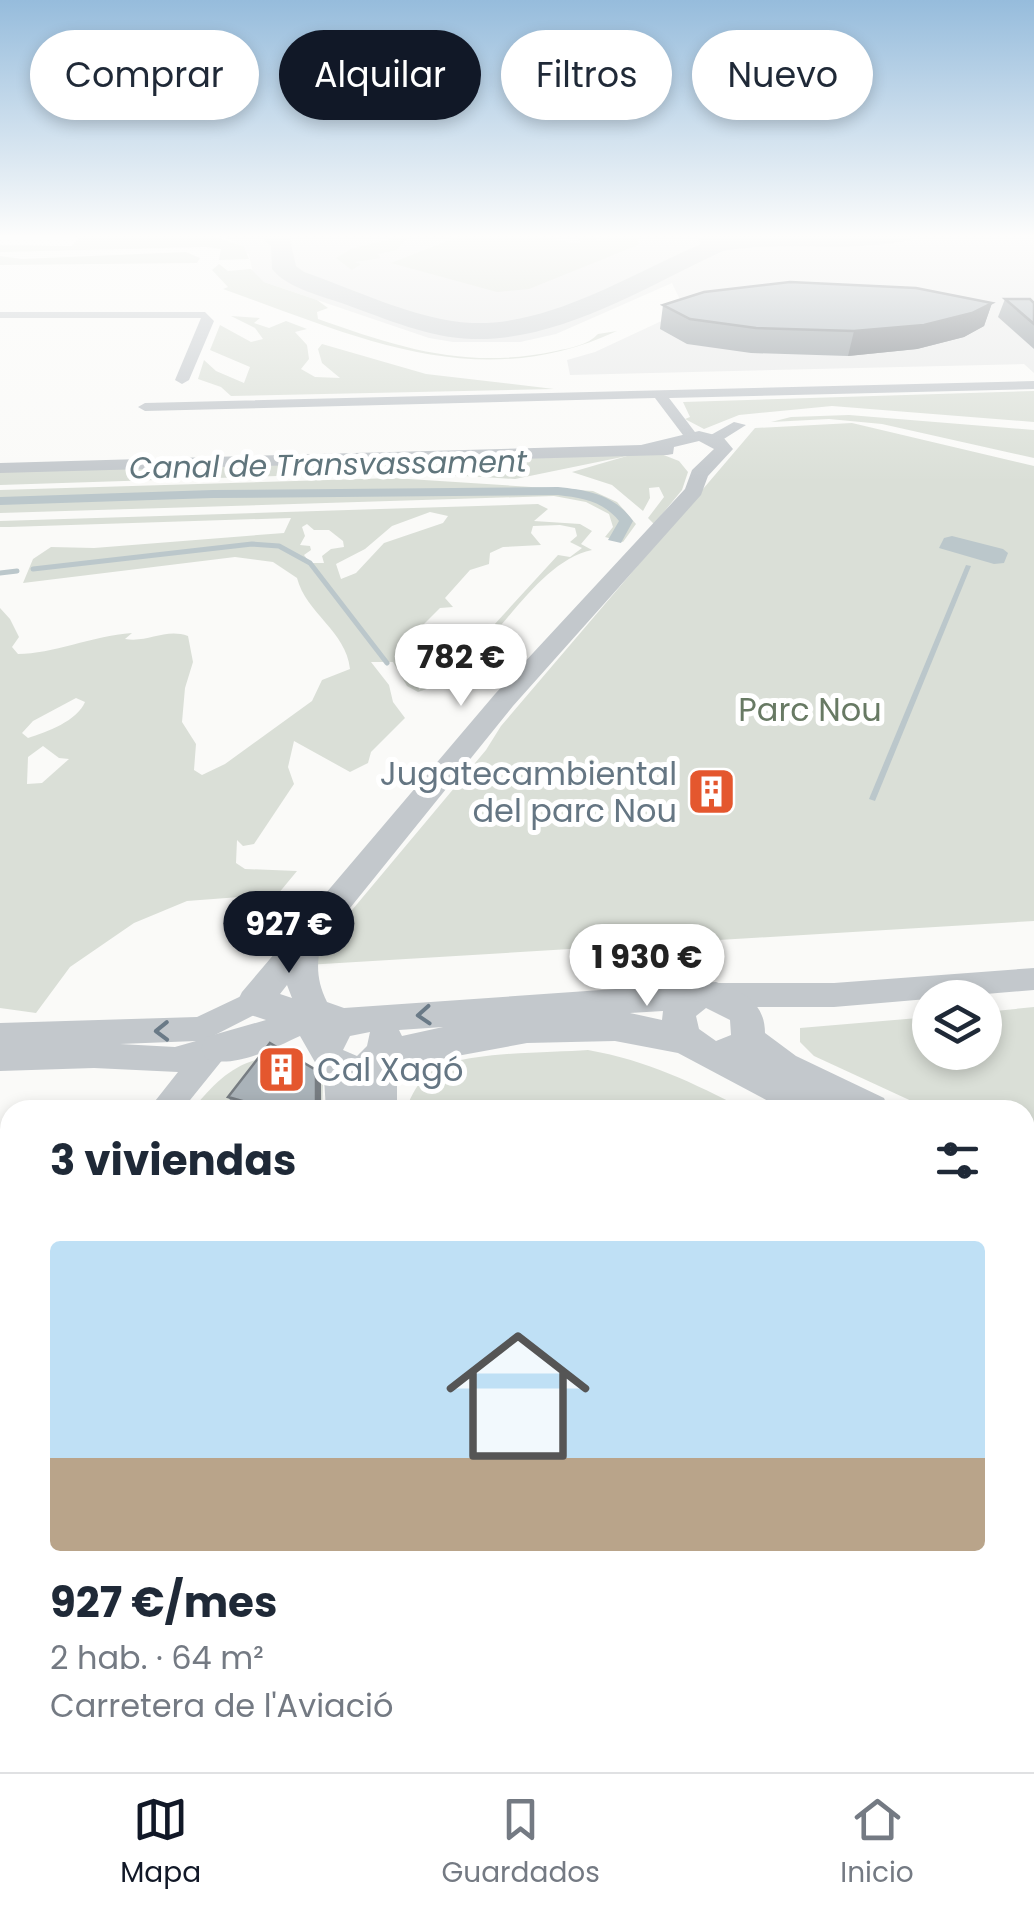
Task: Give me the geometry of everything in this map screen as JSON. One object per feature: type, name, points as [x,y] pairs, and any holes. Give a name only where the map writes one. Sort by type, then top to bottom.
[{"type":"street","points":[[186,385],[206,317]]},
{"type":"street","points":[[210,406],[211,393],[186,385],[152,395],[145,407],[210,406],[659,395],[1034,385]]},
{"type":"street","points":[[659,395],[680,446],[699,474]]},
{"type":"street","points":[[0,1035],[200,1029],[254,1002],[504,700],[694,491],[714,448],[739,424]]},
{"type":"street","points":[[0,468],[714,448]]},
{"type":"street","points":[[305,944],[298,966],[301,984],[359,1071],[381,1057],[445,1039],[582,1025],[618,1026],[726,1055],[743,1046],[769,1012],[834,996]]},
{"type":"street","points":[[0,1058],[94,1055],[174,1060],[262,1037],[706,996],[834,996],[1034,979]]},
{"type":"street","points":[[801,1100],[695,1046],[678,1016],[680,1008],[706,996],[744,1012],[748,1035],[784,1067],[852,1100]]},
{"type":"street","points":[[254,1002],[333,1032]]},
{"type":"street","points":[[333,1032],[343,1100]]},
{"type":"street","points":[[172,1100],[218,1048]]},
{"type":"street","points":[[379,1100],[381,1057]]},
{"type":"shaded area","points":[[366,317],[595,317],[556,334],[520,342],[429,338]]},
{"type":"shaded area","points":[[671,317],[1034,317],[1034,373],[1024,364],[570,375],[567,360],[595,352]]},
{"type":"shaded area","points":[[952,536],[1003,549],[1008,553],[1004,563],[994,564],[939,548],[944,538]]},
{"type":"shaded area","points":[[966,565],[971,566],[875,801],[869,799]]},
{"type":"green space","points":[[232,317],[260,318],[254,323],[269,328],[286,321],[307,329],[295,332],[307,345],[309,359],[301,369],[315,377],[340,378],[322,363],[318,349],[322,344],[426,374],[554,389],[231,396],[221,387],[198,379],[204,360],[216,371],[244,383],[250,367],[210,350],[220,325],[251,342],[263,339],[255,328]]},
{"type":"green space","points":[[298,317],[318,317],[377,339],[463,357],[524,356],[572,347],[515,358],[466,359],[417,352]]},
{"type":"green space","points":[[1034,391],[1034,422],[832,406],[739,415],[704,429],[685,419],[690,417],[683,402]]},
{"type":"green space","points":[[849,415],[1034,430],[1034,458],[882,424],[829,419],[771,422],[791,417]]},
{"type":"green space","name":"Parc Nou","points":[[852,423],[1034,466],[1034,921],[306,965],[486,750],[501,726],[755,428]]},
{"type":"green space","points":[[661,454],[679,461],[688,472],[682,490],[654,524],[648,518],[664,497],[659,487],[649,488],[650,498],[643,511],[612,485],[572,472],[627,456],[515,479],[399,472],[0,485],[0,472]]},
{"type":"green space","points":[[393,478],[593,491],[617,502],[636,524],[623,542],[605,537],[613,527],[609,514],[586,502],[554,496],[0,513],[0,490]]},
{"type":"green space","points":[[538,504],[548,509],[534,521],[580,524],[592,531],[581,544],[592,550],[568,559],[547,575],[465,664],[443,681],[418,692],[407,686],[393,662],[371,662],[389,685],[393,702],[405,718],[371,752],[368,763],[350,772],[294,741],[288,767],[294,784],[254,844],[243,846],[237,840],[236,863],[245,869],[297,871],[278,894],[187,901],[134,923],[70,967],[36,1013],[0,1008],[0,608],[19,637],[12,647],[18,654],[132,633],[125,639],[188,636],[193,662],[185,688],[182,722],[196,744],[194,770],[202,775],[225,764],[312,701],[322,680],[350,669],[341,644],[309,602],[297,578],[273,562],[235,557],[23,583],[33,559],[51,547],[94,548],[284,533],[291,518],[9,527],[0,527],[0,521]],"holes":[[[430,512],[448,516],[443,523],[384,543],[356,573],[341,579],[336,564],[365,549],[392,526]],[[307,524],[314,530],[329,530],[343,541],[344,547],[331,549],[322,556],[324,563],[310,563],[304,555],[311,550],[310,546],[300,545],[305,536],[302,527]],[[533,526],[575,528],[577,536],[570,542],[582,548],[570,557],[558,555],[471,650],[419,690],[418,677],[432,658],[415,655],[422,645],[431,642],[420,628],[440,608],[453,607],[445,598],[470,570],[489,564],[490,553],[503,547],[541,545],[531,533]],[[76,698],[85,702],[61,725],[28,738],[22,733],[33,721]],[[43,746],[59,758],[69,759],[42,783],[27,784],[28,757]]]},
{"type":"green space","points":[[1034,1007],[1034,1100],[909,1100],[814,1056],[800,1042],[800,1028],[912,1019],[912,1070],[1002,1070],[1002,1010]]},
{"type":"green space","points":[[588,1050],[631,1060],[726,1100],[410,1100],[423,1079],[445,1064]]},
{"type":"green space","points":[[276,1056],[323,1085],[322,1100],[201,1100],[238,1067]]},
{"type":"building","points":[[686,317],[957,317],[924,325],[854,331],[756,328]]},
{"type":"building","name":"Cal Xagó","points":[[270,1043],[316,1070],[316,1100],[228,1097]]},
{"type":"waterway","name":"Canal de Transvassament","points":[[0,501],[213,494],[558,491],[587,495],[613,507],[626,521],[616,540]]},
{"type":"waterway","points":[[33,569],[252,544],[279,546],[310,563],[387,663]]},
{"type":"waterway","points":[[0,573],[17,571]]},
{"type":"taxiway","points":[[405,317],[471,331],[498,330],[551,317]]},
{"type":"place","name":"Jugatecambiental del parc Nou","points":[[712,792]]},
{"type":"place","name":"Cal Xagó","points":[[282,1070]]}]
